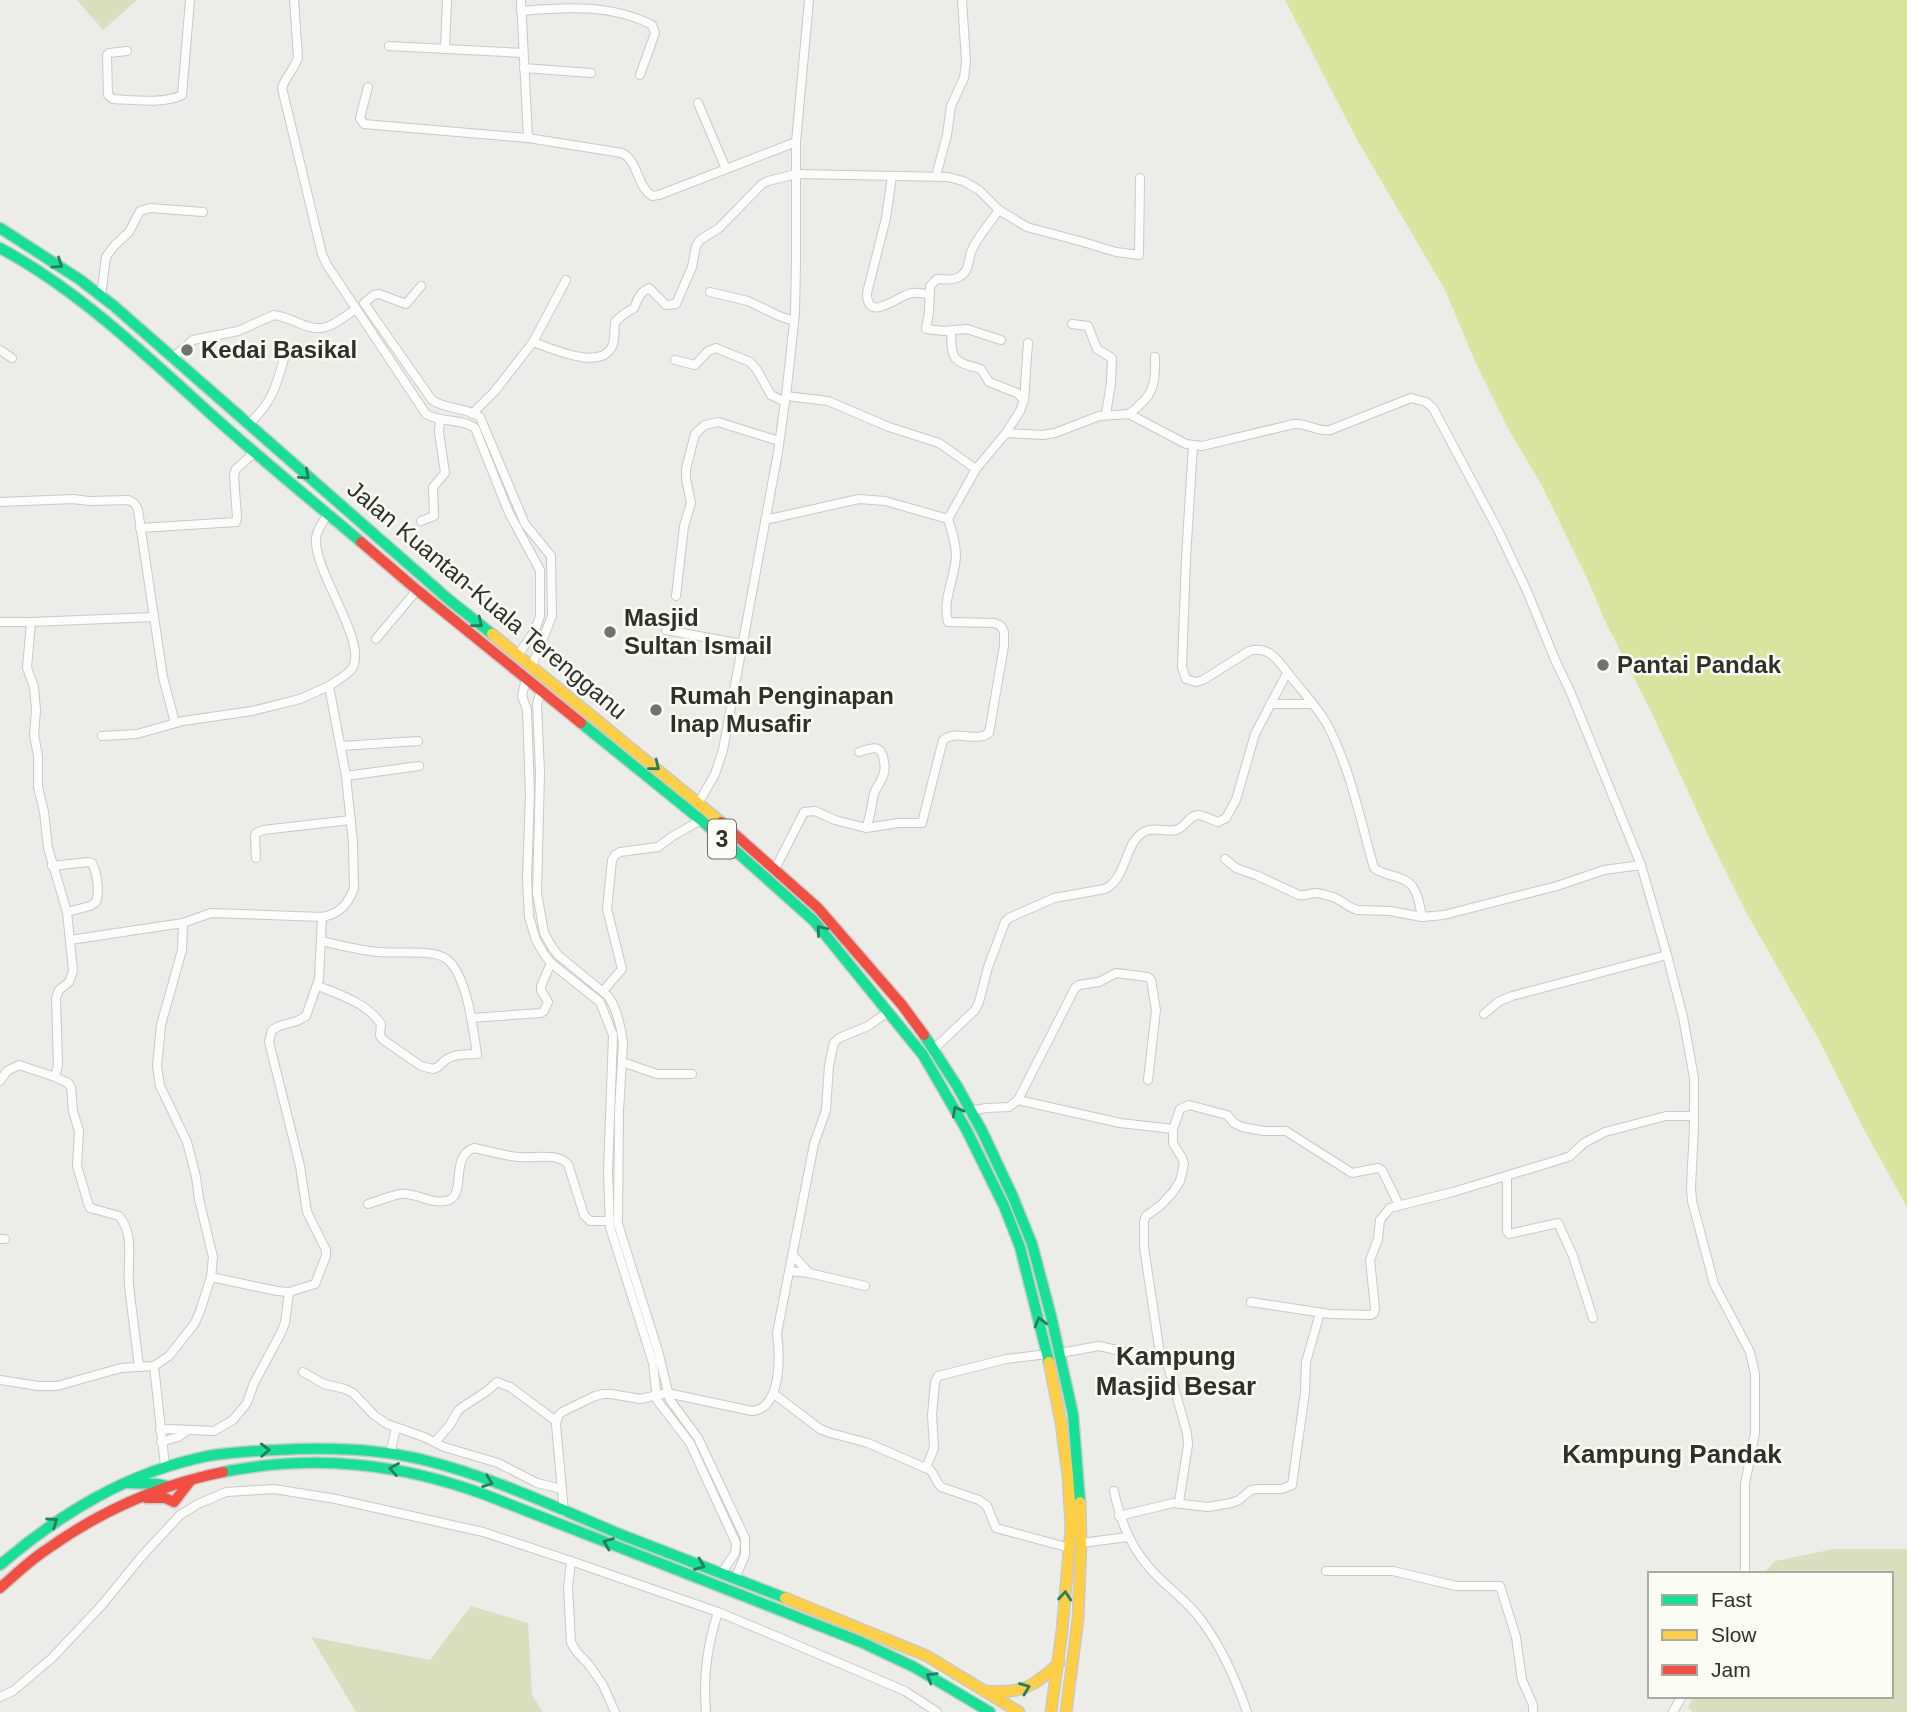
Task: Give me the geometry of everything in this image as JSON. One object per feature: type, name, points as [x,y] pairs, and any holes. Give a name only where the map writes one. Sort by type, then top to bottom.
[{"type":"main road","name":"Jalan Kuantan-Kuala Terengganu","points":[[0,228],[101,296],[447,598],[699,802],[818,908],[902,1005],[934,1049],[971,1111],[1013,1197],[1032,1244],[1054,1353],[1071,1527],[1059,1663],[1051,1712]]},
{"type":"main road","name":"Jalan Kuantan-Kuala Terengganu","points":[[0,248],[24,261],[92,308],[417,590],[701,820],[814,922],[923,1055],[966,1129],[1004,1206],[1054,1353],[1076,1436],[1082,1542],[1078,1619],[1066,1712]]},
{"type":"main road","points":[[265,460],[276,449]]},
{"type":"main road","points":[[0,1565],[66,1513],[123,1483],[165,1466],[243,1451],[316,1448],[390,1454],[447,1467],[806,1606],[927,1657],[1019,1712]]},
{"type":"main road","points":[[0,1588],[37,1555],[73,1531],[167,1486],[239,1468],[267,1464],[318,1462],[367,1465],[453,1483],[479,1492],[850,1637],[920,1670],[990,1712]]},
{"type":"main road","points":[[137,1499],[159,1497],[174,1503],[193,1479]]},
{"type":"main road","points":[[123,1483],[156,1483],[167,1486]]},
{"type":"main road","points":[[984,1691],[1004,1693],[1025,1690],[1059,1663]]},
{"type":"main road","points":[[1068,1693],[1076,1712]]},
{"type":"street","points":[[127,51],[107,55],[110,97],[144,100],[183,95],[190,0]]},
{"type":"street","points":[[294,0],[298,57],[282,88],[321,254],[426,414],[475,428],[509,513],[540,570],[540,616],[535,630],[518,656]]},
{"type":"street","points":[[445,49],[447,0]]},
{"type":"street","points":[[521,0],[528,138]]},
{"type":"street","points":[[699,802],[719,765],[786,394],[794,321],[796,142],[809,0]]},
{"type":"street","points":[[936,176],[947,135],[951,106],[964,78],[966,61],[962,0]]},
{"type":"street","points":[[521,11],[565,8],[608,11],[652,25],[654,33],[640,75]]},
{"type":"street","points":[[389,46],[523,53]]},
{"type":"street","points":[[524,68],[591,73]]},
{"type":"street","points":[[368,87],[360,118],[364,124],[528,138],[622,153],[631,160],[645,189],[652,195],[659,195],[796,142]]},
{"type":"street","points":[[698,103],[726,169]]},
{"type":"street","points":[[533,342],[577,356],[592,358],[603,355],[614,343],[615,322],[634,309],[638,296],[645,290],[650,289],[666,305],[676,304],[700,240],[719,228],[768,181],[796,174],[948,177],[979,190],[999,210],[1027,227],[1116,253],[1139,255],[1140,178]]},
{"type":"street","points":[[892,176],[886,218],[867,293],[868,303],[876,307],[898,301],[910,293],[930,294]]},
{"type":"street","points":[[101,296],[106,257],[130,232],[140,211],[150,208],[203,212]]},
{"type":"street","points":[[999,210],[971,252],[966,270],[951,280],[937,279],[930,286],[926,329],[951,331],[967,328],[1000,340]]},
{"type":"street","points":[[468,424],[473,412],[495,391],[533,342],[566,281]]},
{"type":"street","points":[[421,286],[406,304],[379,294],[365,303],[432,400],[442,406],[473,412],[480,417],[525,524],[551,556],[552,616],[532,666]]},
{"type":"street","points":[[710,292],[748,301],[779,317],[794,321]]},
{"type":"street","points":[[172,358],[193,340],[238,331],[274,315],[318,329],[327,328],[356,309]]},
{"type":"street","points":[[1072,324],[1088,326],[1097,348],[1112,358],[1106,414]]},
{"type":"street","points":[[951,331],[951,352],[954,358],[981,369],[989,382],[1017,393],[1024,400]]},
{"type":"street","points":[[775,869],[804,812],[814,811],[866,828],[898,823],[922,823],[943,740],[951,735],[983,737],[989,733],[1004,632],[1001,626],[995,624],[948,622],[947,600],[956,556],[948,519],[976,469],[1006,433],[1020,411],[1024,400],[1028,343]]},
{"type":"street","points":[[675,360],[695,365],[708,351],[716,348],[750,362],[771,395],[786,394],[828,401],[889,427],[939,443],[976,469]]},
{"type":"street","points":[[0,350],[12,358]]},
{"type":"street","points":[[1129,414],[1144,402],[1153,388],[1156,378],[1155,357]]},
{"type":"street","points":[[248,425],[270,401],[284,359]]},
{"type":"street","points":[[1006,433],[1043,435],[1106,414],[1129,414],[1193,446],[1202,446],[1294,424],[1308,425],[1317,430],[1330,430],[1403,400],[1419,398],[1433,408],[1499,530],[1570,691],[1641,864],[1667,955],[1692,1063],[1692,1201],[1714,1284],[1750,1352],[1755,1374],[1755,1433],[1745,1484],[1745,1572]]},
{"type":"street","points":[[421,521],[434,516],[433,487],[445,473],[439,432],[440,419]]},
{"type":"street","points":[[676,596],[684,526],[691,503],[686,469],[695,434],[705,425],[718,422],[779,440]]},
{"type":"street","points":[[1193,446],[1182,667],[1186,679],[1196,682],[1203,680],[1257,649],[1269,653],[1328,726],[1348,772],[1374,868],[1411,884],[1422,916]]},
{"type":"street","points":[[140,528],[236,522],[234,475],[236,469],[255,452]]},
{"type":"street","points":[[765,520],[859,499],[885,501],[948,519]]},
{"type":"street","points":[[0,502],[128,500],[136,505],[163,677],[175,723]]},
{"type":"street","points":[[102,736],[137,734],[175,723],[300,699],[329,686],[350,671],[355,650],[350,631],[316,549],[317,531],[328,514]]},
{"type":"street","points":[[376,639],[417,590]]},
{"type":"street","points":[[0,622],[154,617]]},
{"type":"street","points":[[31,622],[27,668],[34,687],[38,787],[52,866],[67,912],[72,977],[60,989],[56,998],[58,1065],[55,1077]]},
{"type":"street","points":[[666,630],[742,645]]},
{"type":"street","points":[[934,1049],[975,1010],[988,967],[1005,922],[1009,918],[1054,898],[1112,886],[1122,872],[1127,854],[1142,832],[1182,828],[1198,815],[1218,822],[1226,818],[1236,800],[1255,734],[1287,673]]},
{"type":"street","points":[[526,678],[522,696],[527,710],[530,795],[527,878],[529,917],[536,940],[551,963],[600,1002],[612,1035],[609,1221],[653,1363],[656,1395],[690,1443],[736,1543],[734,1553],[721,1574]]},
{"type":"street","points":[[70,940],[183,923],[211,913],[322,917],[339,912],[354,888],[355,862],[346,776],[329,686]]},
{"type":"street","points":[[541,690],[537,705],[540,772],[537,892],[544,933],[558,955],[612,1001],[622,1033],[618,1123],[618,1224],[658,1351],[667,1393],[698,1438],[745,1538],[745,1555],[735,1579]]},
{"type":"street","points":[[1270,704],[1312,704]]},
{"type":"street","points":[[341,746],[418,741]]},
{"type":"street","points":[[859,752],[870,748],[881,751],[885,767],[874,794],[872,814],[866,828]]},
{"type":"street","points":[[346,776],[419,766]]},
{"type":"street","points":[[256,858],[255,836],[263,830],[351,820]]},
{"type":"street","points":[[603,991],[622,969],[607,909],[612,860],[620,852],[658,847],[701,820]]},
{"type":"street","points":[[1225,859],[1236,868],[1299,895],[1317,893],[1336,898],[1352,909],[1435,917],[1557,886],[1604,870],[1641,864]]},
{"type":"street","points":[[52,866],[88,862],[95,867],[98,892],[96,902],[67,912]]},
{"type":"street","points":[[211,1277],[289,1292],[315,1284],[326,1256],[326,1250],[307,1212],[296,1150],[268,1042],[272,1031],[279,1026],[306,1016],[318,986],[322,917]]},
{"type":"street","points":[[0,1380],[57,1386],[121,1368],[155,1366],[169,1356],[195,1323],[211,1277],[213,1257],[187,1142],[158,1078],[161,1025],[182,950],[183,923]]},
{"type":"street","points":[[318,986],[346,997],[374,1015],[381,1024],[382,1039],[427,1068],[438,1067],[448,1057],[477,1054],[467,996],[447,960],[409,952],[372,951],[321,941]]},
{"type":"street","points":[[1484,1014],[1512,996],[1667,955]]},
{"type":"street","points":[[471,1018],[544,1011],[548,1002],[541,986],[551,963]]},
{"type":"street","points":[[971,1111],[1009,1107],[1018,1100],[1075,988],[1100,982],[1116,973],[1148,977],[1151,980],[1156,1010],[1148,1080]]},
{"type":"street","points":[[564,1512],[556,1421],[562,1412],[595,1396],[611,1394],[640,1399],[667,1393],[752,1411],[765,1407],[774,1394],[779,1352],[777,1333],[814,1144],[826,1110],[829,1065],[834,1044],[839,1038],[868,1026],[888,1012]]},
{"type":"street","points":[[622,1062],[657,1074],[692,1074]]},
{"type":"street","points":[[0,1082],[7,1070],[19,1065],[68,1083],[72,1091],[73,1111],[79,1132],[77,1166],[88,1203],[90,1208],[119,1216],[125,1225],[129,1241],[129,1282],[139,1367]]},
{"type":"street","points":[[1018,1100],[1120,1123],[1173,1129]]},
{"type":"street","points":[[1180,1503],[1188,1445],[1187,1433],[1168,1366],[1160,1354],[1144,1247],[1144,1221],[1146,1216],[1167,1199],[1180,1181],[1184,1164],[1173,1143],[1173,1129],[1180,1109],[1189,1105],[1227,1115],[1242,1127],[1286,1132],[1348,1171],[1355,1173],[1378,1168],[1382,1170],[1399,1205]]},
{"type":"street","points":[[1251,1302],[1320,1313],[1366,1315],[1374,1312],[1370,1260],[1378,1239],[1380,1220],[1390,1209],[1507,1177],[1570,1156],[1584,1143],[1605,1132],[1666,1116],[1694,1116]]},
{"type":"street","points":[[368,1204],[403,1194],[424,1199],[452,1199],[456,1193],[462,1157],[474,1148],[517,1157],[564,1159],[584,1215],[590,1221],[609,1221]]},
{"type":"street","points":[[1507,1177],[1507,1231],[1509,1234],[1558,1223],[1573,1256],[1594,1318]]},
{"type":"street","points":[[793,1255],[809,1273]]},
{"type":"street","points":[[790,1271],[865,1286]]},
{"type":"street","points":[[160,1430],[214,1431],[233,1420],[243,1409],[281,1333],[289,1292]]},
{"type":"street","points":[[1119,1516],[1180,1503],[1208,1507],[1231,1503],[1251,1490],[1282,1489],[1292,1485],[1305,1392],[1306,1362],[1320,1313]]},
{"type":"street","points":[[926,1468],[934,1448],[931,1419],[935,1379],[942,1374],[999,1360],[1098,1346],[1139,1355],[1160,1354]]},
{"type":"street","points":[[155,1366],[165,1466]]},
{"type":"street","points":[[303,1372],[324,1384],[353,1393],[374,1415],[387,1424],[444,1447],[498,1463],[537,1483],[562,1489]]},
{"type":"street","points":[[435,1442],[461,1408],[497,1382],[510,1387],[556,1421]]},
{"type":"street","points":[[774,1394],[820,1429],[867,1443],[926,1468],[933,1473],[942,1487],[979,1500],[987,1506],[996,1528],[1070,1548]]},
{"type":"street","points":[[390,1454],[396,1428]]},
{"type":"street","points":[[161,1442],[178,1437],[188,1430]]},
{"type":"street","points":[[167,1486],[180,1515]]},
{"type":"street","points":[[0,1697],[13,1691],[52,1658],[180,1515],[226,1492],[274,1489],[335,1499],[483,1532],[571,1561],[718,1612],[905,1691],[937,1712]]},
{"type":"street","points":[[1114,1491],[1119,1516],[1128,1537],[1156,1575],[1202,1620],[1225,1657],[1247,1712]]},
{"type":"street","points":[[1082,1542],[1128,1537]]},
{"type":"street","points":[[571,1561],[568,1588],[571,1642],[603,1685],[615,1712]]},
{"type":"street","points":[[1326,1572],[1393,1571],[1456,1586],[1500,1586],[1516,1637],[1522,1680],[1534,1712]]},
{"type":"street","points":[[706,1712],[704,1682],[710,1637],[718,1612]]},
{"type":"shaded area","points":[[77,0],[137,0],[103,30]]},
{"type":"shaded area","points":[[1285,0],[1907,0],[1907,1207],[1818,1038],[1746,912],[1541,484],[1507,427],[1475,361],[1445,290],[1355,136]]},
{"type":"shaded area","points":[[1834,1549],[1907,1549],[1907,1712],[1693,1712],[1688,1707],[1693,1698],[1893,1698],[1893,1572],[1765,1572],[1775,1561]]},
{"type":"shaded area","points":[[471,1606],[528,1623],[532,1695],[543,1712],[356,1712],[311,1637],[430,1660]]},
{"type":"traffic: fast","points":[[0,228],[79,279],[114,306],[447,598],[492,634]]},
{"type":"traffic: fast","points":[[0,248],[55,282],[106,321],[241,441],[361,542]]},
{"type":"traffic: fast","points":[[581,723],[701,820],[814,921],[923,1055],[966,1129],[1004,1206],[1020,1247],[1049,1362]]},
{"type":"traffic: fast","points":[[924,1035],[982,1131],[1032,1244],[1073,1414],[1080,1502]]},
{"type":"traffic: fast","points":[[0,1565],[72,1512],[150,1472],[208,1456],[243,1452],[351,1449],[406,1456],[475,1475],[785,1598]]},
{"type":"traffic: fast","points":[[223,1472],[324,1463],[389,1469],[453,1484],[861,1642],[914,1667],[990,1712]]},
{"type":"traffic: fast","points":[[126,1483],[167,1486]]},
{"type":"traffic: slow","points":[[492,634],[721,822]]},
{"type":"traffic: slow","points":[[1049,1362],[1061,1423],[1071,1527],[1062,1631],[1051,1712]]},
{"type":"traffic: slow","points":[[1066,1712],[1078,1619],[1080,1502]]},
{"type":"traffic: slow","points":[[785,1598],[927,1656],[1019,1712]]},
{"type":"traffic: slow","points":[[984,1691],[1026,1688],[1059,1663]]},
{"type":"traffic: jam","points":[[361,542],[581,723]]},
{"type":"traffic: jam","points":[[721,822],[818,908],[902,1005],[924,1035]]},
{"type":"traffic: jam","points":[[0,1588],[40,1554],[108,1512],[153,1492],[223,1472]]},
{"type":"traffic: jam","points":[[146,1498],[165,1498],[174,1502],[191,1480]]},
{"type":"place","name":"Kedai Basikal","points":[[187,350]]},
{"type":"place","name":"Masjid Sultan Ismail","points":[[610,632]]},
{"type":"place","name":"Pantai Pandak","points":[[1603,665]]},
{"type":"place","name":"Rumah Penginapan Inap Musafir","points":[[656,710]]},
{"type":"district","name":"Kampung Masjid Besar","points":[[1176,1371]]},
{"type":"district","name":"Kampung Pandak","points":[[1672,1454]]}]
